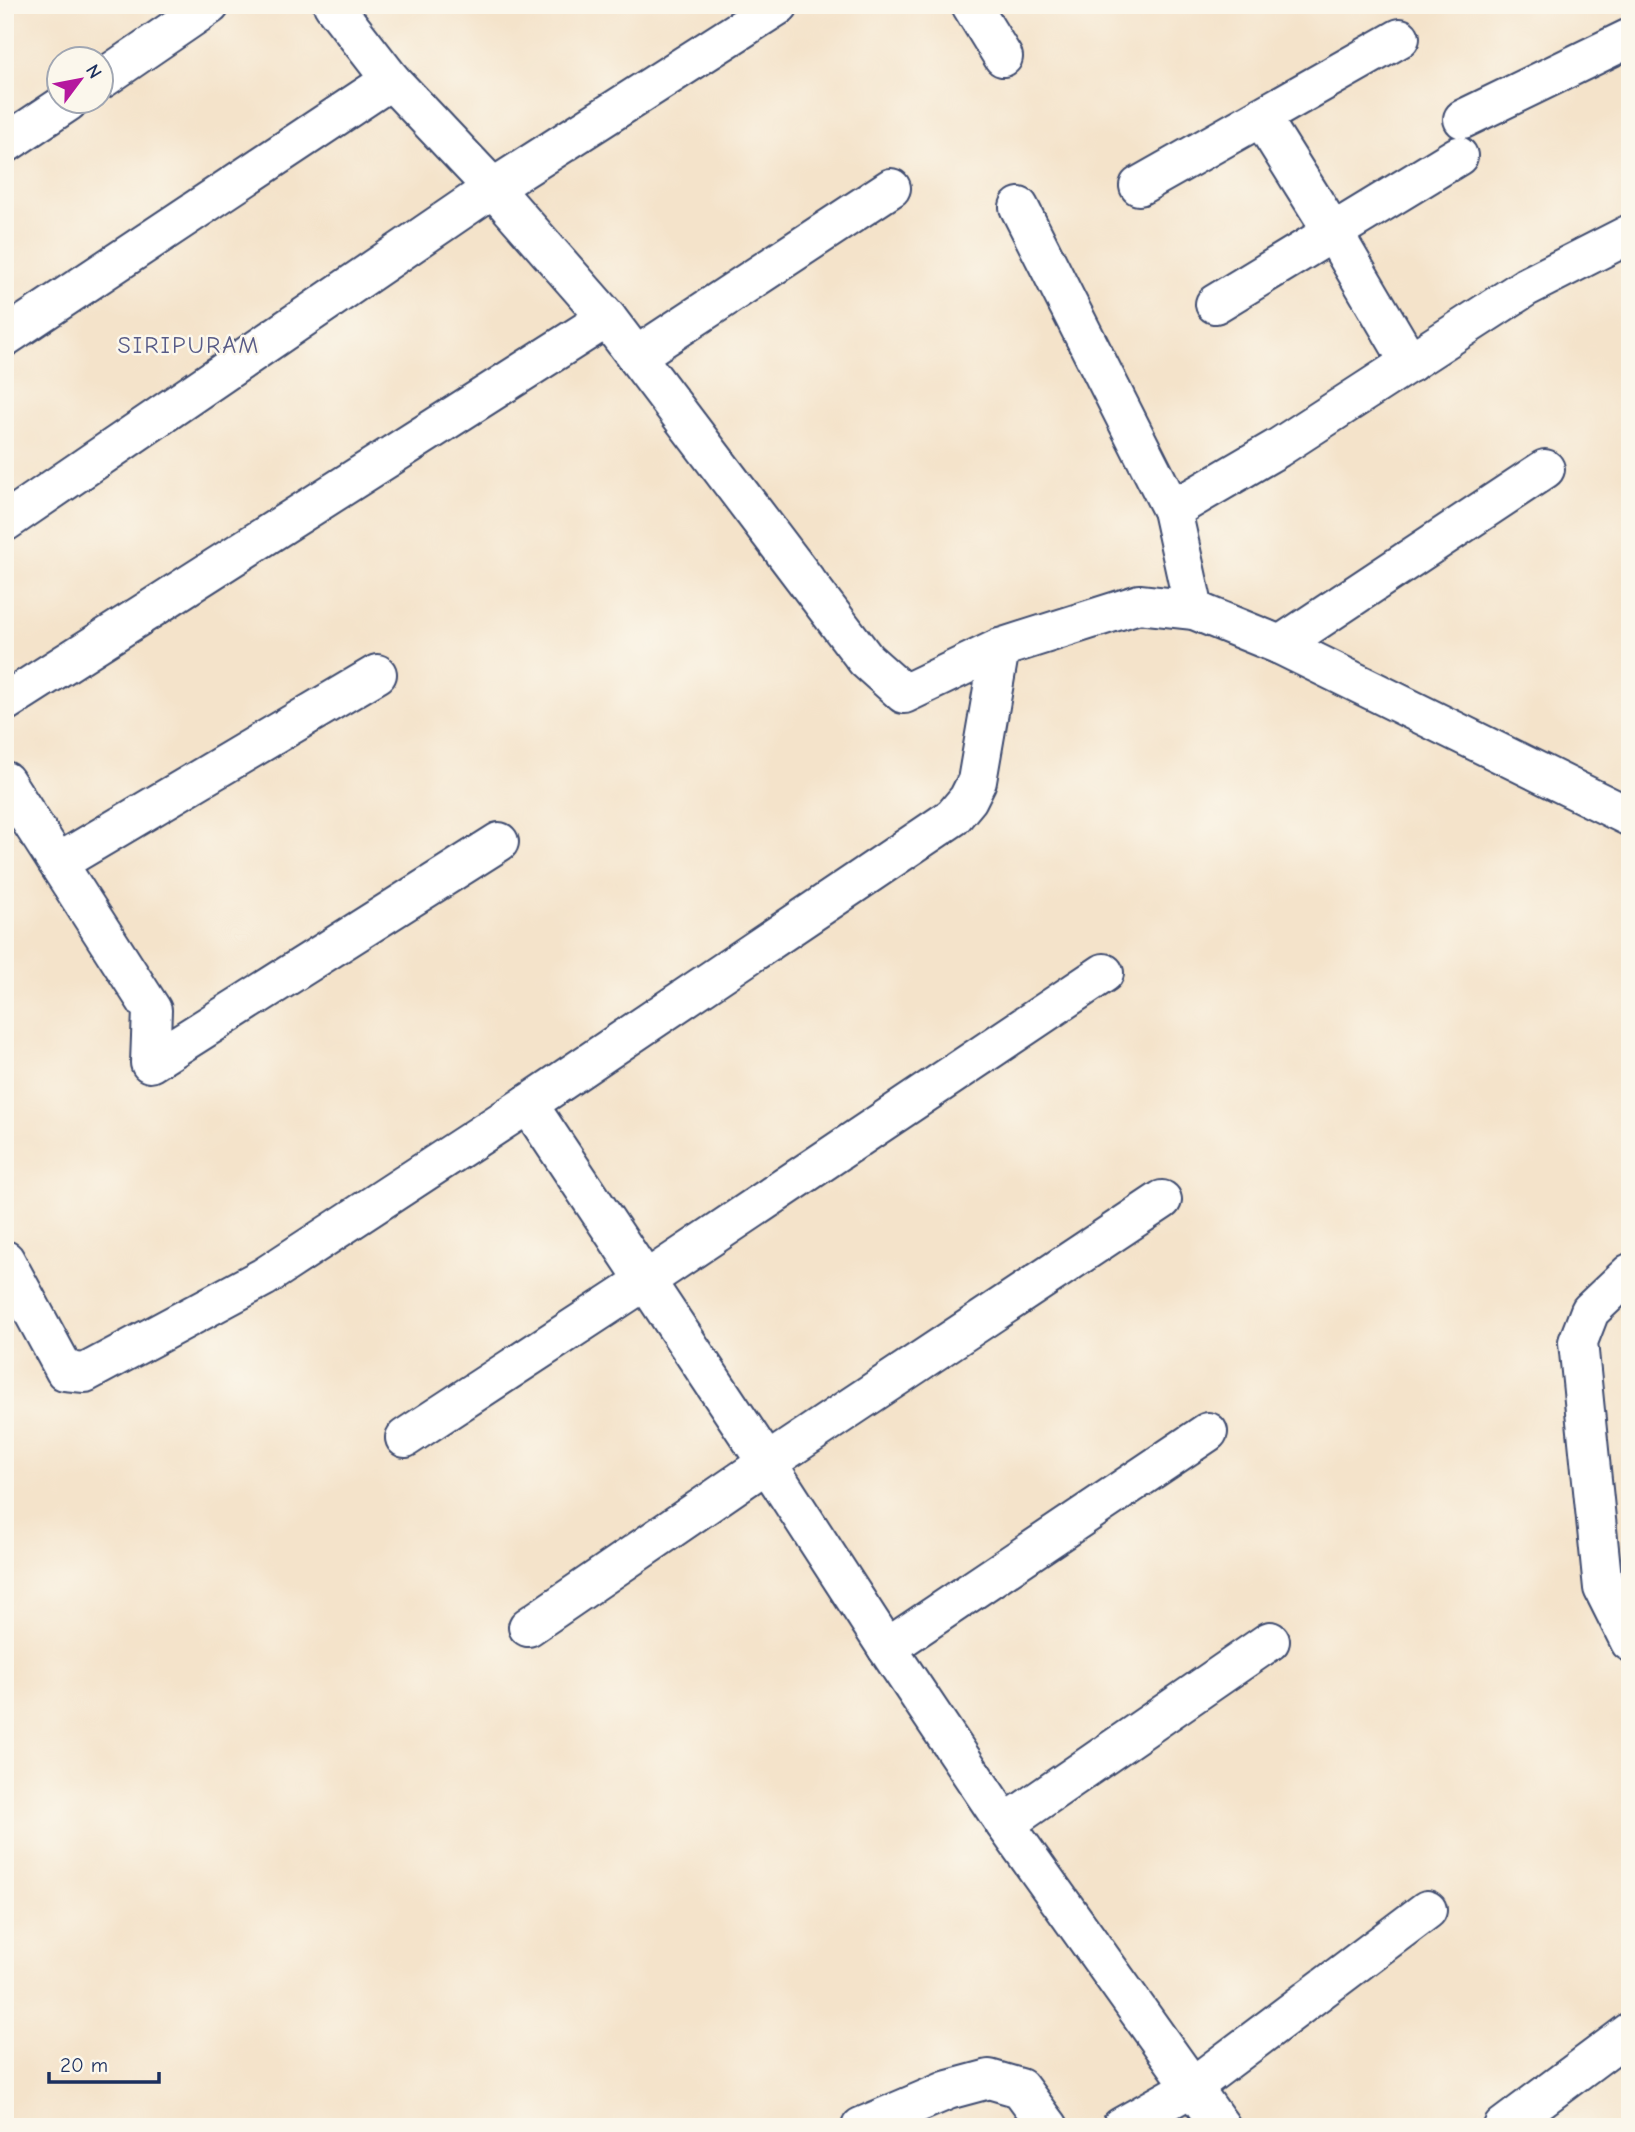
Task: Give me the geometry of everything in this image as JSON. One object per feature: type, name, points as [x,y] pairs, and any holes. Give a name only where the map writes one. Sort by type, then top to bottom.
[{"type":"street","points":[[116,69],[210,5]]},
{"type":"street","points":[[332,5],[391,80],[493,188],[607,318],[866,660],[905,694],[1000,648],[1139,604],[1194,610],[1280,645],[1630,817]]},
{"type":"street","points":[[5,522],[493,188],[779,5]]},
{"type":"street","points":[[971,5],[1003,57]]},
{"type":"street","points":[[1139,186],[1400,38]]},
{"type":"street","points":[[1463,118],[1630,38]]},
{"type":"street","points":[[5,337],[391,80]]},
{"type":"street","points":[[5,144],[47,116]]},
{"type":"street","points":[[1261,117],[1334,232],[1410,363]]},
{"type":"street","points":[[1215,304],[1458,156]]},
{"type":"street","points":[[636,356],[891,188]]},
{"type":"street","points":[[1018,207],[1172,510],[1194,610]]},
{"type":"street","points":[[1172,510],[1278,448],[1526,288],[1630,234]]},
{"type":"street","points":[[5,702],[607,318]]},
{"type":"street","points":[[1280,645],[1545,469]]},
{"type":"street","points":[[5,1259],[65,1371],[85,1373],[272,1272],[528,1104],[953,817],[968,799],[977,781],[1000,648]]},
{"type":"street","points":[[58,863],[377,674]]},
{"type":"street","points":[[5,781],[152,1010],[150,1063],[499,842]]},
{"type":"street","points":[[404,1438],[645,1281],[1104,973]]},
{"type":"street","points":[[528,1104],[1006,1824],[1221,2127]]},
{"type":"street","points":[[528,1627],[767,1463],[1162,1200]]},
{"type":"street","points":[[1630,1273],[1590,1311],[1578,1342],[1602,1588],[1630,1642]]},
{"type":"street","points":[[887,1648],[1208,1432]]},
{"type":"street","points":[[1006,1824],[1270,1641]]},
{"type":"street","points":[[1121,2127],[1192,2087],[1427,1910]]},
{"type":"street","points":[[1503,2127],[1630,2032]]},
{"type":"street","points":[[861,2127],[947,2090],[989,2079],[1020,2088],[1049,2127]]},
{"type":"district","name":"SIRIPURAM","points":[[189,345]]}]
